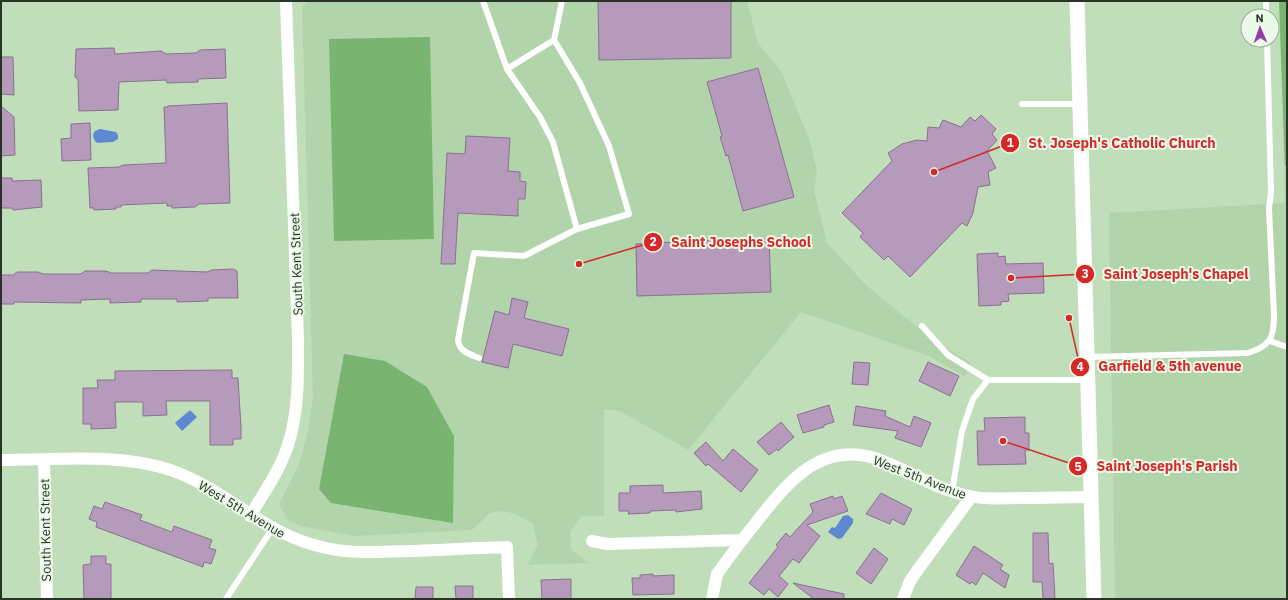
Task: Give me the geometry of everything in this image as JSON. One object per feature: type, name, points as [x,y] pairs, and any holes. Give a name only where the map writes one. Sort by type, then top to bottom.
[{"type":"street","name":"South Kent Street","points":[[250,516],[278,469],[289,443],[298,395],[298,339],[286,1]]},
{"type":"street","points":[[1077,1],[1094,599]]},
{"type":"street","name":"West 5th Avenue","points":[[712,599],[717,574],[742,540],[795,477],[814,463],[827,458],[844,455],[860,455],[874,458],[952,492],[971,497],[996,499],[1091,497]]},
{"type":"street","name":"West 5th Avenue","points":[[1,460],[106,460],[154,465],[176,472],[211,489],[272,529],[306,543],[346,552],[507,547],[509,599]]},
{"type":"street","name":"South Kent Street","points":[[44,460],[46,599]]},
{"type":"street","points":[[903,599],[910,581],[971,497]]},
{"type":"street","points":[[592,541],[607,544],[742,540]]},
{"type":"lane","points":[[483,1],[507,69],[540,117],[553,142],[577,229]]},
{"type":"lane","points":[[479,358],[462,350],[458,345],[474,253],[524,256],[577,229],[629,214],[609,146],[580,83],[554,40],[562,1]]},
{"type":"lane","points":[[507,69],[554,40]]},
{"type":"lane","points":[[1087,357],[1248,353],[1257,350],[1270,341],[1274,331],[1274,316],[1269,208],[1271,192],[1267,48]]},
{"type":"lane","points":[[1022,104],[1080,104]]},
{"type":"lane","points":[[922,326],[948,355],[988,380],[1088,380]]},
{"type":"lane","points":[[1270,341],[1287,346]]},
{"type":"lane","points":[[952,492],[962,431],[973,399],[988,380]]},
{"type":"lane","points":[[226,599],[272,529]]},
{"type":"shaded area","points":[[309,1],[747,1],[758,43],[782,73],[810,141],[817,172],[814,191],[827,243],[867,286],[931,338],[971,363],[965,377],[929,356],[801,312],[688,450],[620,411],[604,409],[604,516],[581,516],[570,532],[571,550],[589,563],[527,565],[538,545],[533,523],[512,513],[501,511],[490,513],[472,530],[354,536],[300,526],[287,519],[279,504],[299,464],[308,432],[313,399],[302,6]]},
{"type":"shaded area","points":[[1279,1],[1287,1],[1287,599],[1115,599],[1109,213],[1285,203]]},
{"type":"green space","points":[[1279,1],[1287,1],[1287,166],[1285,166]]},
{"type":"green space","points":[[430,37],[434,239],[334,241],[329,39]]},
{"type":"green space","points":[[344,354],[385,361],[427,387],[454,436],[453,523],[331,503],[319,489]]},
{"type":"water","points":[[100,129],[116,132],[118,139],[113,142],[97,143],[93,134],[95,131]]},
{"type":"water","points":[[190,410],[197,417],[182,431],[175,423]]},
{"type":"water","points":[[848,515],[853,519],[853,523],[842,538],[838,539],[828,532],[832,527],[835,528],[843,516]]},
{"type":"building","points":[[598,1],[731,1],[731,58],[599,60]]},
{"type":"building","points":[[114,48],[115,54],[161,51],[166,54],[196,53],[200,50],[225,49],[226,78],[198,79],[198,82],[167,83],[166,80],[119,82],[118,110],[79,111],[78,80],[75,77],[76,49]]},
{"type":"building","points":[[1,57],[13,57],[14,95],[1,94]]},
{"type":"building","points":[[758,68],[794,197],[743,211],[728,155],[726,156],[720,137],[722,136],[707,82]]},
{"type":"building","points":[[227,103],[230,203],[199,204],[195,207],[172,208],[172,206],[167,206],[167,203],[121,205],[121,207],[116,207],[116,209],[94,210],[94,208],[90,208],[88,168],[166,163],[164,107]]},
{"type":"building","points":[[1,106],[14,117],[15,155],[1,156]]},
{"type":"building","points":[[981,115],[996,129],[992,134],[997,140],[987,151],[996,168],[988,172],[990,185],[978,187],[973,213],[967,226],[962,223],[910,277],[888,256],[884,260],[860,237],[863,233],[842,213],[892,161],[888,153],[902,144],[917,140],[927,141],[928,127],[939,128],[943,120],[961,127],[970,117],[975,121]]},
{"type":"building","points":[[90,123],[91,160],[62,161],[61,139],[71,138],[71,124]]},
{"type":"building","points":[[466,136],[510,138],[508,171],[520,172],[520,181],[526,182],[525,199],[518,199],[518,216],[458,213],[455,264],[441,264],[447,153],[465,154]]},
{"type":"building","points":[[1,178],[12,178],[12,181],[41,180],[42,207],[13,210],[12,208],[1,208]]},
{"type":"building","points":[[769,239],[771,292],[637,296],[636,244]]},
{"type":"building","points":[[998,253],[998,257],[1005,256],[1006,264],[1043,263],[1044,293],[1008,294],[1009,301],[1001,302],[1001,305],[979,306],[977,254]]},
{"type":"building","points":[[233,269],[237,271],[238,298],[208,298],[208,301],[177,302],[177,299],[141,299],[141,302],[110,303],[110,299],[81,300],[81,303],[14,302],[14,304],[1,304],[1,275],[13,275],[17,272],[81,274],[85,271],[148,273],[152,270],[207,272],[212,270]]},
{"type":"building","points":[[512,298],[528,302],[524,318],[569,329],[562,356],[513,344],[508,368],[482,362],[495,311],[509,315]]},
{"type":"building","points":[[854,362],[870,363],[868,385],[852,384]]},
{"type":"building","points":[[928,362],[959,376],[950,396],[919,381]]},
{"type":"building","points":[[232,370],[232,378],[238,378],[241,428],[241,439],[233,439],[233,445],[210,445],[210,401],[166,401],[167,415],[143,416],[143,402],[115,402],[116,428],[91,429],[91,424],[83,424],[83,388],[98,388],[97,380],[115,380],[115,371]]},
{"type":"building","points":[[829,405],[834,422],[824,425],[824,427],[803,433],[797,415]]},
{"type":"building","points":[[856,406],[886,411],[885,416],[910,427],[914,416],[931,423],[921,447],[895,438],[898,431],[853,425]]},
{"type":"building","points":[[1025,417],[1025,433],[1029,433],[1029,450],[1025,450],[1026,464],[978,465],[977,431],[985,431],[984,418]]},
{"type":"building","points":[[781,422],[794,437],[778,451],[777,449],[769,455],[757,442]]},
{"type":"building","points":[[706,442],[723,461],[733,449],[758,470],[741,492],[708,464],[706,466],[694,453]]},
{"type":"building","points":[[663,485],[663,493],[701,491],[702,509],[676,512],[676,510],[650,511],[650,513],[628,514],[629,511],[619,511],[619,493],[630,493],[630,486]]},
{"type":"building","points":[[881,493],[912,509],[904,525],[892,519],[890,524],[866,514]]},
{"type":"building","points":[[833,496],[834,499],[842,496],[848,511],[807,525],[820,536],[799,563],[793,559],[779,576],[788,584],[778,597],[769,589],[764,595],[749,583],[778,547],[776,545],[786,533],[790,537],[813,512],[810,504]]},
{"type":"building","points":[[105,502],[142,515],[140,520],[172,532],[174,526],[212,540],[209,548],[216,550],[211,564],[204,562],[203,567],[96,527],[97,522],[89,519],[94,506],[102,509]]},
{"type":"building","points":[[1033,533],[1048,533],[1049,564],[1053,563],[1055,599],[1043,599],[1042,582],[1033,582]]},
{"type":"building","points":[[974,546],[1003,565],[1000,569],[1009,575],[1005,588],[983,573],[976,585],[972,582],[970,584],[956,575]]},
{"type":"building","points":[[874,548],[888,559],[871,584],[856,573]]},
{"type":"building","points":[[91,556],[106,556],[106,564],[111,564],[111,599],[84,599],[83,565],[91,564]]},
{"type":"building","points":[[653,574],[653,576],[674,575],[674,594],[633,595],[632,578],[640,578],[640,575]]},
{"type":"building","points":[[571,579],[571,599],[542,599],[541,580]]},
{"type":"building","points":[[793,583],[844,594],[844,599],[814,599]]},
{"type":"building","points":[[455,586],[473,586],[473,599],[456,599]]},
{"type":"building","points":[[416,587],[433,587],[433,599],[415,599]]},
{"type":"place","name":"St. Joseph's Catholic Church","points":[[934,172]]},
{"type":"place","name":"Saint Josephs School","points":[[579,264]]},
{"type":"place","name":"Saint Joseph's Chapel","points":[[1011,278]]},
{"type":"place","name":"Garfield & 5th avenue","points":[[1069,318]]},
{"type":"place","name":"Saint Joseph's Parish","points":[[1003,441]]}]
